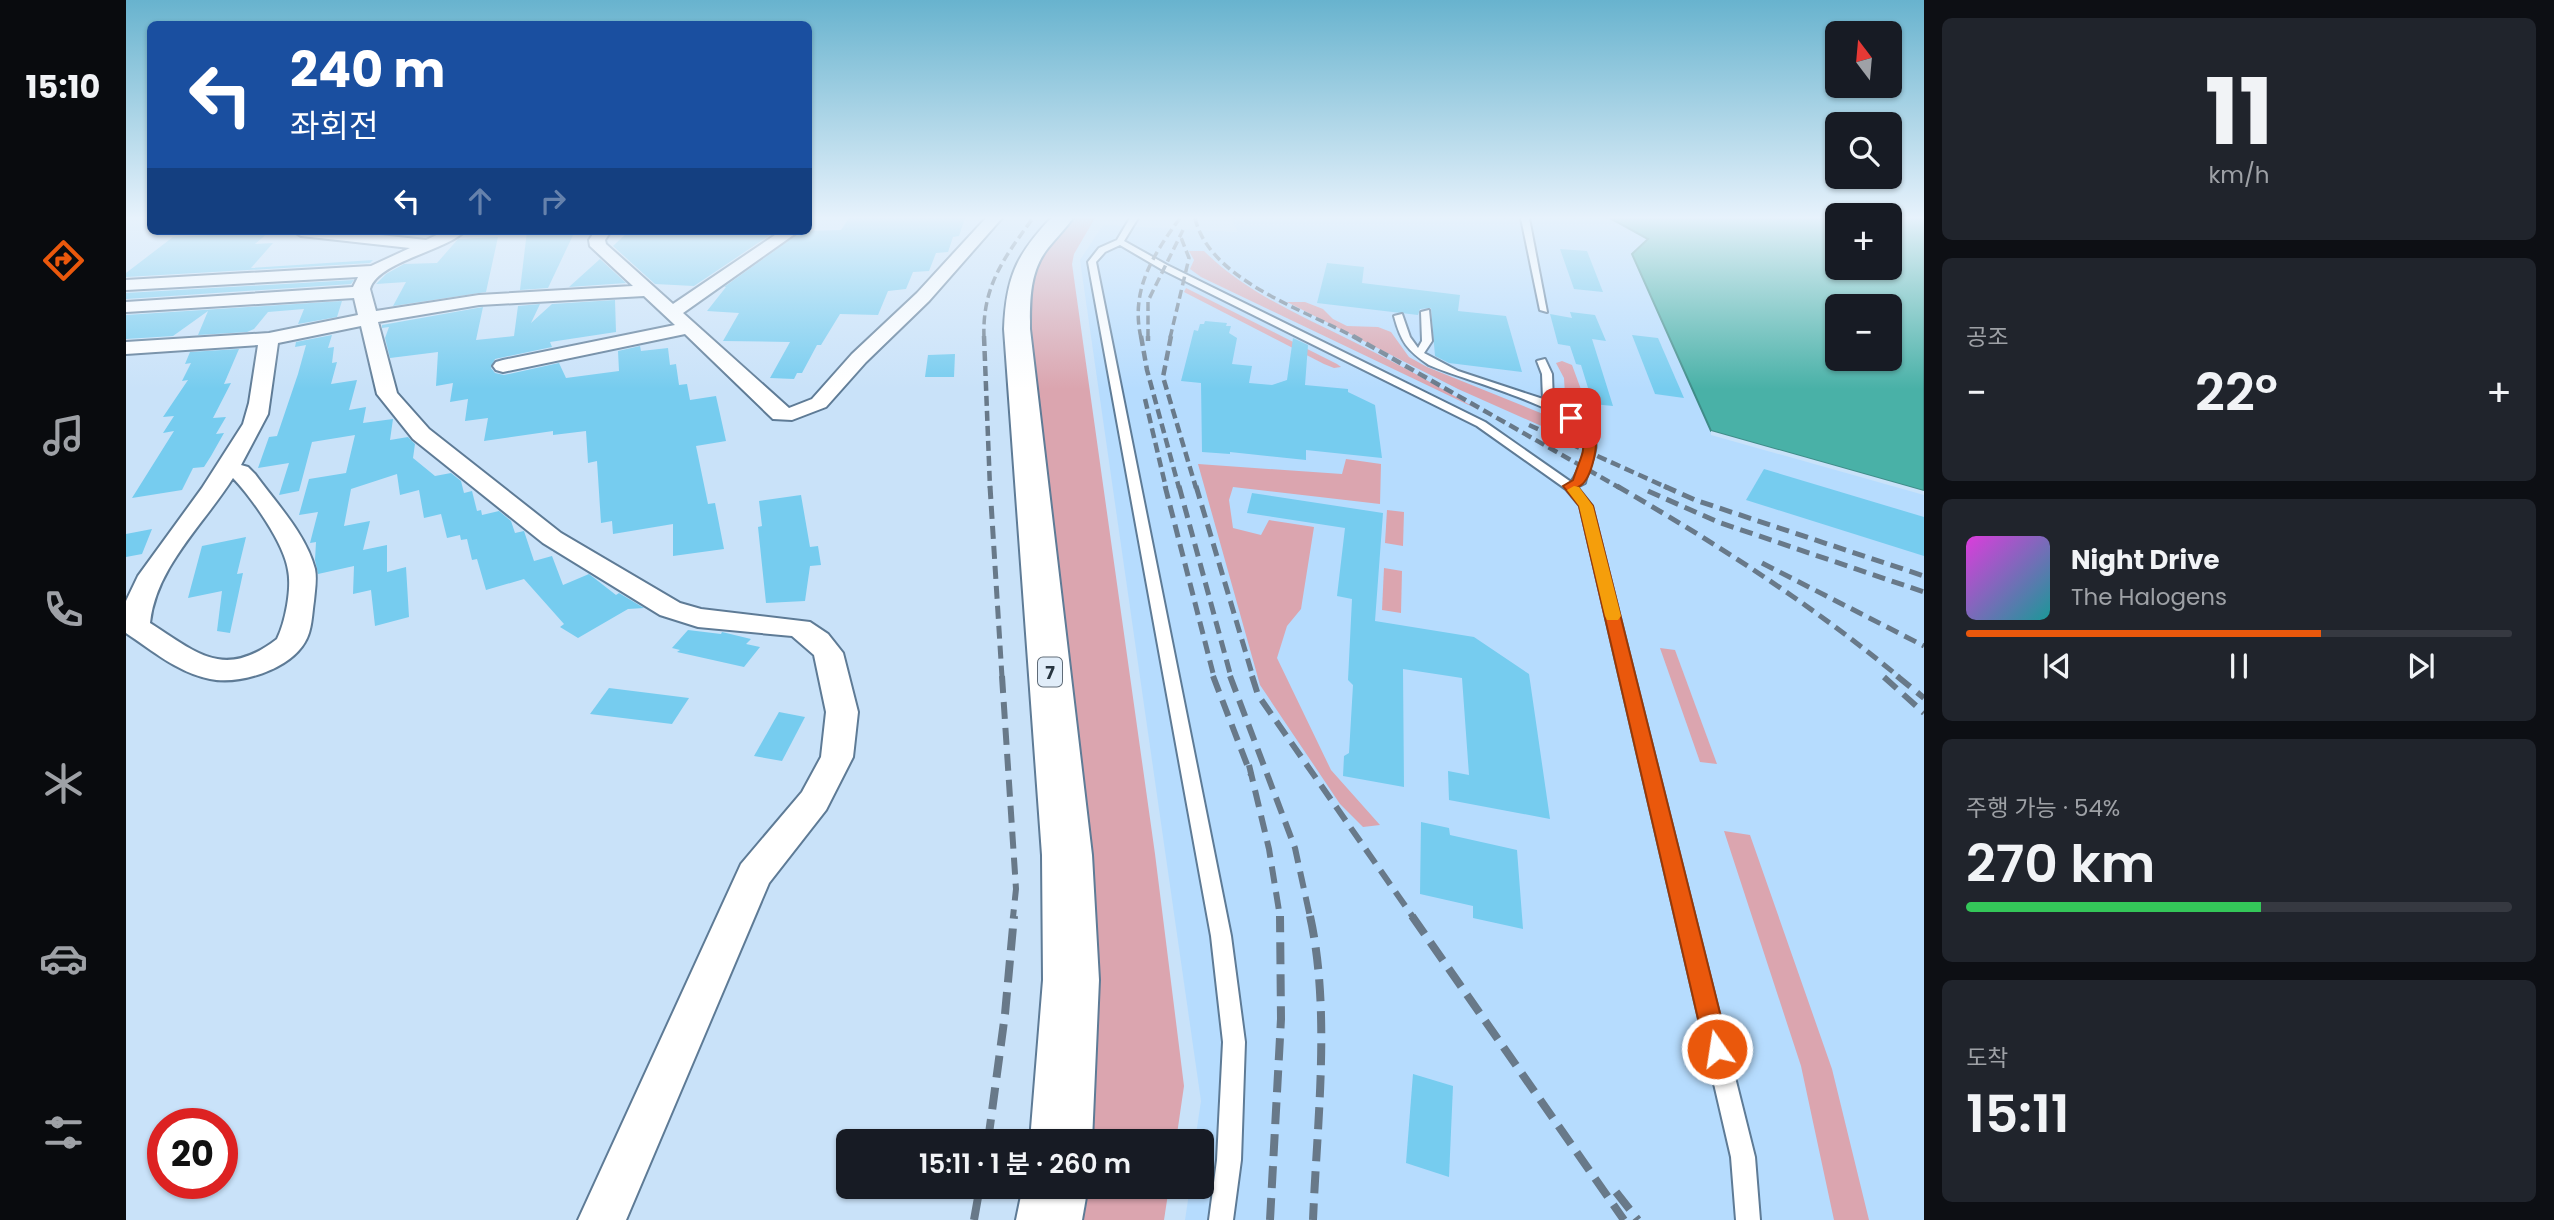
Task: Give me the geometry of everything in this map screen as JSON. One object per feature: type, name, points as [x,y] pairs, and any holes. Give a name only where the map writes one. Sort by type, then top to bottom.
[{"type":"highway","name":"7","points":[[1020,275],[1017,329],[1066,855],[1071,980],[1062,1129]]},
{"type":"highway","points":[[1049,1220],[1053,1199]]},
{"type":"street","points":[[126,348],[269,339],[368,294],[392,275]]},
{"type":"street","points":[[629,275],[781,414],[792,414],[808,410],[819,403],[859,358],[943,275]]},
{"type":"street","points":[[671,313],[727,275]]},
{"type":"street","points":[[126,285],[479,300],[646,291]]},
{"type":"street","points":[[126,307],[368,294]]},
{"type":"street","points":[[368,294],[387,394],[421,435],[552,538],[670,609],[698,618],[800,628],[818,640],[828,653],[842,712],[837,757],[814,802],[754,875],[601,1220]]},
{"type":"street","points":[[503,366],[688,328]]},
{"type":"street","points":[[226,470],[240,472],[247,479],[288,541],[302,568],[303,580],[292,640],[283,650],[267,659],[222,671],[198,666],[135,626],[136,614],[141,597],[159,565],[226,470],[260,411],[263,358],[269,339]]},
{"type":"lane","points":[[1094,275],[1221,936],[1234,1042],[1228,1160],[1221,1220]]},
{"type":"lane","points":[[1180,275],[1481,424],[1570,486],[1586,506],[1743,1157],[1748,1220]]},
{"type":"lane","points":[[1537,275],[1544,310]]},
{"type":"lane","points":[[1418,354],[1427,341],[1426,312]]},
{"type":"lane","points":[[1399,316],[1405,338],[1418,354],[1442,369],[1548,403],[1582,427],[1590,437],[1591,446],[1579,482],[1570,486]]},
{"type":"lane","points":[[1542,361],[1547,374],[1548,403]]},
{"type":"shaded area","points":[[1032,275],[1074,275],[1155,854],[1184,1086],[1178,1129],[1080,1129],[1026,307]]},
{"type":"shaded area","points":[[1082,275],[1660,275],[1711,431],[1924,491],[1924,1220],[1185,1220],[1188,1199],[1214,1199],[1214,1129],[1197,1129],[1201,1101]]},
{"type":"shaded area","points":[[1198,275],[1232,275],[1273,301],[1398,364],[1477,409]]},
{"type":"shaded area","points":[[1641,275],[1825,275],[1825,280],[1902,280],[1902,275],[1924,275],[1924,491],[1711,431]]},
{"type":"shaded area","points":[[1186,288],[1341,367],[1334,368],[1324,364],[1184,292]]},
{"type":"shaded area","points":[[1287,302],[1305,302],[1323,309],[1333,319],[1347,326],[1378,327],[1391,332],[1409,357],[1427,367],[1543,414],[1552,420],[1555,432],[1458,389]]},
{"type":"shaded area","points":[[1562,361],[1572,365],[1586,403],[1572,403],[1565,395],[1564,378],[1556,363]]},
{"type":"shaded area","points":[[1346,459],[1381,464],[1380,504],[1233,487],[1229,500],[1233,528],[1261,535],[1269,520],[1314,527],[1301,609],[1287,626],[1277,658],[1331,770],[1380,825],[1363,827],[1340,804],[1260,685],[1198,464],[1342,474]]},
{"type":"shaded area","points":[[1387,510],[1404,512],[1403,546],[1385,543]]},
{"type":"shaded area","points":[[1384,568],[1402,571],[1401,613],[1382,610]]},
{"type":"shaded area","points":[[1660,648],[1675,650],[1717,764],[1700,762]]},
{"type":"shaded area","points":[[1724,831],[1750,835],[1832,1069],[1869,1220],[1834,1220],[1801,1066]]},
{"type":"shaded area","points":[[1072,1199],[1167,1199],[1164,1220],[1068,1220]]},
{"type":"pier","points":[[1711,431],[1924,491],[1924,495],[1711,435]]},
{"type":"building","points":[[126,275],[162,275],[126,277]]},
{"type":"building","points":[[385,275],[490,275],[486,292],[393,306],[406,282],[376,284]]},
{"type":"building","points":[[522,275],[554,275],[548,288],[520,290]]},
{"type":"building","points":[[582,275],[617,275],[626,283],[569,287]]},
{"type":"building","points":[[645,275],[710,275],[694,286],[655,284]]},
{"type":"building","points":[[741,275],[912,275],[906,289],[888,291],[878,315],[840,314],[821,345],[817,345],[802,373],[797,373],[794,379],[770,378],[790,342],[723,341],[739,313],[707,311],[724,287]]},
{"type":"building","points":[[1324,275],[1363,275],[1362,283],[1460,295],[1458,311],[1506,316],[1522,372],[1449,363],[1435,356],[1431,308],[1420,309],[1418,315],[1317,303]]},
{"type":"building","points":[[1569,275],[1596,275],[1603,292],[1574,289]]},
{"type":"building","points":[[354,280],[351,284],[126,299],[126,293]]},
{"type":"building","points":[[615,300],[616,332],[550,342],[552,347],[495,359],[491,368],[495,373],[504,375],[559,363],[566,378],[619,371],[618,351],[640,346],[641,351],[668,348],[670,365],[676,364],[679,385],[687,384],[690,400],[716,396],[726,441],[696,446],[708,504],[715,503],[724,549],[673,556],[673,524],[613,534],[612,521],[601,523],[597,461],[588,463],[586,431],[553,435],[553,431],[484,441],[488,418],[465,421],[468,399],[450,402],[453,383],[436,386],[438,352],[390,358],[385,338],[389,327],[382,328],[382,325],[483,307],[476,340],[514,336],[518,306],[540,304],[531,323],[552,304]]},
{"type":"building","points":[[342,301],[337,317],[298,324],[304,309],[268,312],[254,329],[247,332],[198,335],[208,311],[173,336],[126,339],[126,315]]},
{"type":"building","points":[[1570,312],[1595,315],[1606,341],[1592,339],[1613,406],[1593,404],[1581,365],[1576,364],[1570,346],[1558,344],[1550,314],[1572,318]]},
{"type":"building","points":[[1205,321],[1227,323],[1226,326],[1231,326],[1229,333],[1237,338],[1232,364],[1252,366],[1249,383],[1272,385],[1287,380],[1293,338],[1308,345],[1305,385],[1348,389],[1348,392],[1375,405],[1382,458],[1306,450],[1306,460],[1230,452],[1202,452],[1201,383],[1181,381],[1194,330],[1198,331],[1200,324]]},
{"type":"building","points":[[332,335],[328,348],[334,347],[332,363],[337,362],[331,384],[357,380],[349,410],[366,407],[363,423],[393,419],[390,440],[408,437],[415,444],[413,458],[435,476],[451,473],[461,481],[464,493],[472,491],[477,511],[481,510],[482,515],[499,511],[511,521],[515,533],[524,531],[534,561],[552,556],[563,585],[589,574],[616,595],[619,593],[644,608],[628,609],[578,638],[560,627],[564,624],[524,579],[486,590],[477,559],[472,560],[467,539],[461,540],[460,535],[447,538],[441,514],[424,518],[419,490],[400,495],[397,474],[351,489],[344,526],[370,521],[363,550],[387,545],[387,572],[406,567],[409,617],[375,626],[371,590],[353,594],[354,566],[318,574],[315,560],[316,542],[310,543],[318,512],[299,515],[309,479],[346,473],[355,435],[312,442],[299,491],[279,495],[289,463],[258,468],[269,437],[277,436],[298,374],[306,345],[295,347],[296,342]]},
{"type":"building","points":[[1632,335],[1658,338],[1684,398],[1655,394]]},
{"type":"building","points":[[239,349],[224,384],[231,383],[213,418],[226,417],[216,434],[224,433],[204,467],[193,468],[182,490],[132,498],[174,431],[163,433],[174,416],[163,417],[188,380],[182,381],[191,363],[185,364],[190,352]]},
{"type":"building","points":[[955,354],[954,377],[925,377],[928,355]]},
{"type":"building","points":[[1764,469],[1924,517],[1924,556],[1746,500]]},
{"type":"building","points":[[1252,493],[1383,513],[1375,621],[1474,637],[1529,674],[1550,819],[1449,800],[1448,771],[1469,775],[1462,678],[1403,669],[1404,787],[1343,776],[1344,756],[1349,753],[1353,685],[1348,680],[1352,599],[1337,596],[1345,528],[1247,513]]},
{"type":"building","points":[[801,495],[810,547],[818,546],[821,565],[810,566],[805,601],[766,603],[758,527],[762,526],[759,501]]},
{"type":"building","points":[[152,529],[142,554],[126,557],[126,534]]},
{"type":"building","points":[[246,537],[237,574],[243,573],[230,633],[217,631],[222,591],[188,598],[202,546]]},
{"type":"building","points":[[688,630],[722,632],[751,639],[746,644],[760,647],[744,667],[677,652],[680,650],[672,648]]},
{"type":"building","points":[[609,688],[689,698],[672,724],[590,714]]},
{"type":"building","points":[[779,712],[805,717],[782,761],[754,756]]},
{"type":"building","points":[[1421,822],[1449,828],[1450,835],[1517,850],[1523,929],[1473,918],[1473,906],[1420,894]]},
{"type":"building","points":[[1413,1074],[1453,1086],[1449,1177],[1406,1163]]},
{"type":"railway","points":[[984,336],[987,303],[997,275]]},
{"type":"railway","points":[[1141,338],[1139,304],[1146,275]]},
{"type":"railway","points":[[1148,341],[1148,301],[1161,275]]},
{"type":"railway","points":[[1170,338],[1185,275]]},
{"type":"railway","points":[[1238,275],[1286,304],[1356,338]]},
{"type":"railway","points":[[984,336],[990,488]]},
{"type":"railway","points":[[1141,336],[1147,370],[1179,488]]},
{"type":"railway","points":[[1171,336],[1163,377],[1196,488]]},
{"type":"railway","points":[[1353,336],[1620,488]]},
{"type":"railway","points":[[1145,399],[1166,488]]},
{"type":"railway","points":[[1529,425],[1668,488]]},
{"type":"railway","points":[[990,486],[1002,677]]},
{"type":"railway","points":[[1165,486],[1214,677]]},
{"type":"railway","points":[[1179,486],[1231,677]]},
{"type":"railway","points":[[1196,486],[1253,677]]},
{"type":"railway","points":[[1617,486],[1762,576],[1866,650],[1899,677]]},
{"type":"railway","points":[[1664,486],[1695,500],[1924,576]]},
{"type":"railway","points":[[1648,491],[1718,522],[1924,592]]},
{"type":"railway","points":[[1762,563],[1924,646]]},
{"type":"railway","points":[[1002,676],[1016,889],[1013,917]]},
{"type":"railway","points":[[1213,676],[1251,775]]},
{"type":"railway","points":[[1230,676],[1295,848],[1310,917]]},
{"type":"railway","points":[[1252,676],[1258,695],[1413,917]]},
{"type":"railway","points":[[1897,676],[1924,698]]},
{"type":"railway","points":[[1884,677],[1924,713]]},
{"type":"railway","points":[[1249,765],[1269,849],[1280,917]]},
{"type":"railway","points":[[990,1129],[1005,1014],[1014,916]]},
{"type":"railway","points":[[1270,1220],[1281,1019],[1280,916]]},
{"type":"railway","points":[[1310,916],[1320,990],[1321,1028],[1313,1220]]},
{"type":"railway","points":[[1412,916],[1624,1220]]},
{"type":"railway","points":[[1616,1192],[1638,1220]]},
{"type":"railway","points":[[974,1220],[978,1199]]},
{"type":"slow traffic","points":[[1574,490],[1586,506],[1613,616]]},
{"type":"route","points":[[1571,418],[1590,437],[1591,446],[1579,482],[1570,486],[1586,506],[1717,1049]]}]
